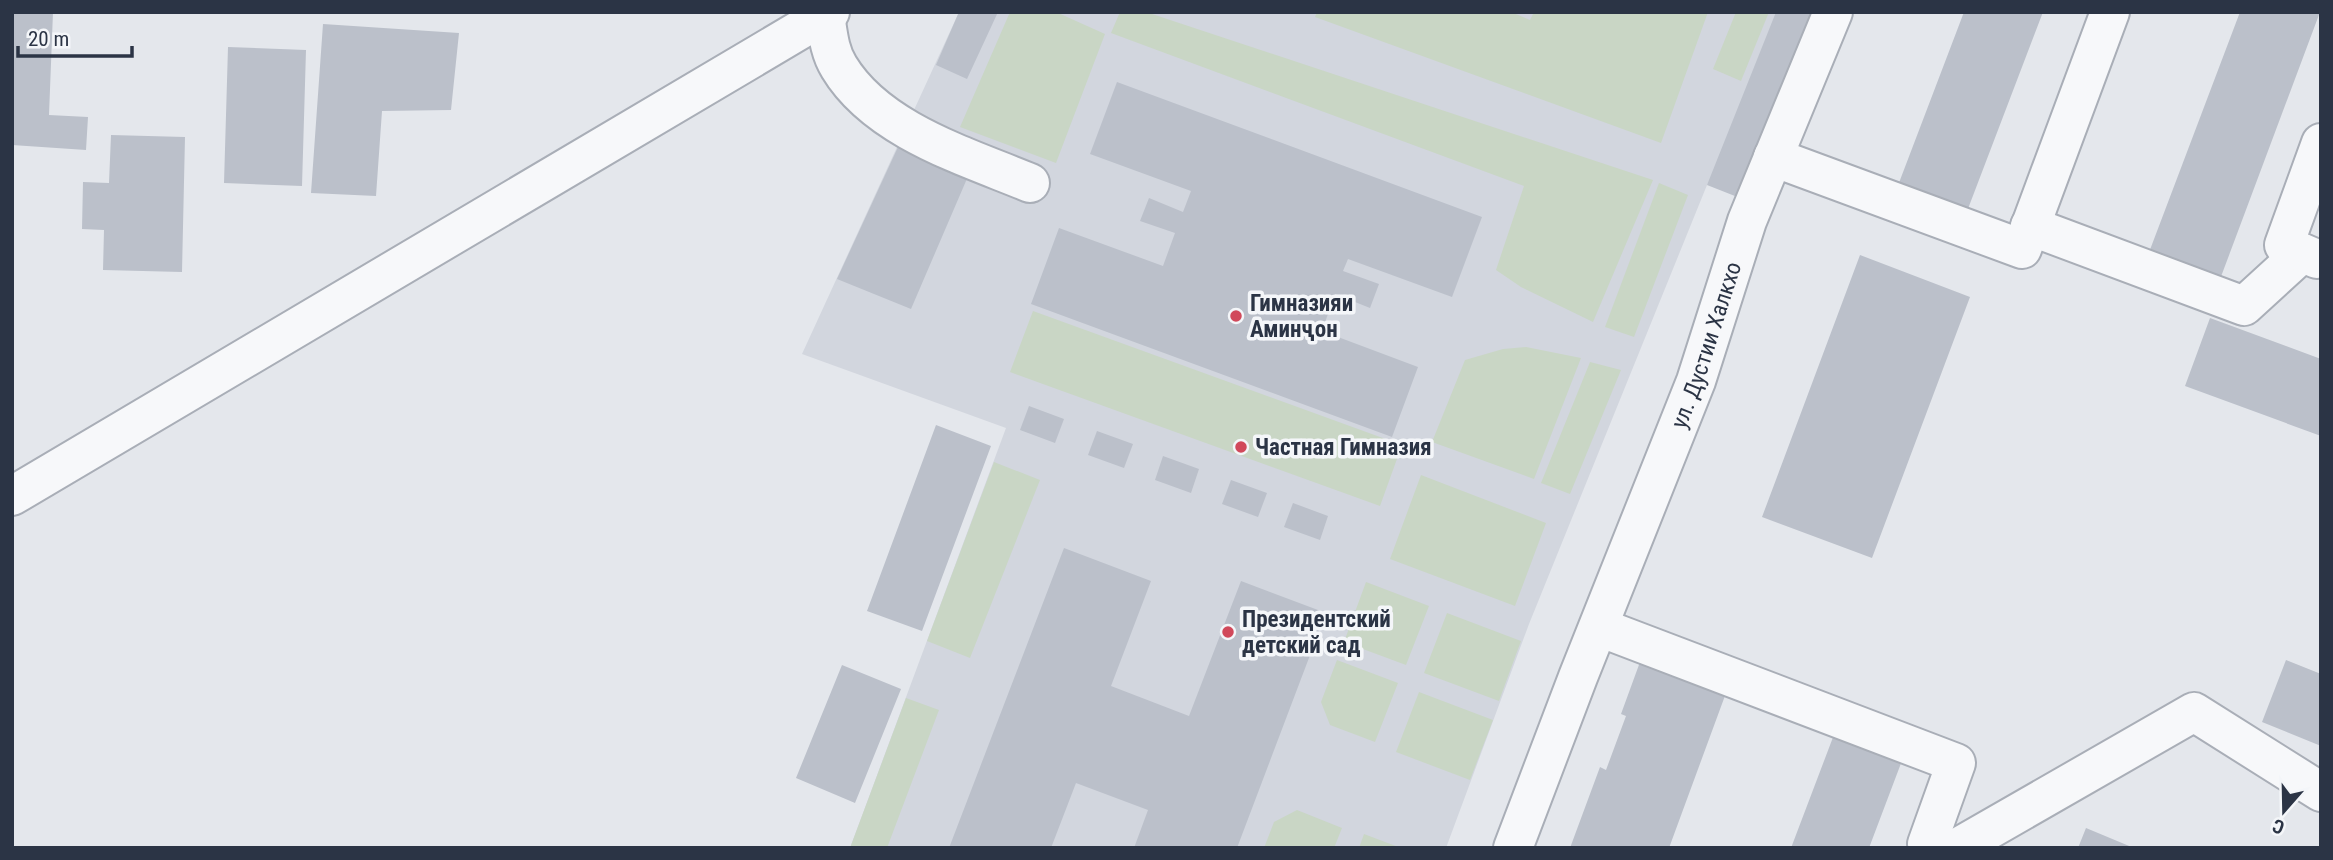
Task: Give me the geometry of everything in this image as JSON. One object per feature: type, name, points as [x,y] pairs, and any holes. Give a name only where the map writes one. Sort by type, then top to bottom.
[{"type":"street","name":"ул. Дустии Халкхо","points":[[1514,848],[1578,677],[1696,381],[1746,220],[1833,12]]},
{"type":"street","points":[[2026,238],[2110,12]]},
{"type":"street","points":[[12,496],[827,13],[829,44],[838,66],[859,92],[922,139],[1030,183]]},
{"type":"street","points":[[1773,157],[2244,306],[2311,257],[2284,245],[2321,143]]},
{"type":"street","points":[[1598,627],[1956,763],[1927,844],[1935,848]]},
{"type":"street","points":[[1957,848],[2193,712],[2321,792]]},
{"type":"shaded area","points":[[959,12],[1805,12],[1707,185],[1529,624],[1446,848],[850,848],[1006,428],[802,354]]},
{"type":"green space","points":[[1010,12],[1056,12],[1105,34],[1056,163],[960,127]]},
{"type":"green space","points":[[1120,12],[1146,12],[1653,180],[1593,322],[1521,287],[1496,270],[1524,186],[1111,33]]},
{"type":"green space","points":[[1317,12],[1511,12],[1530,20],[1534,12],[1708,12],[1661,143],[1315,17]]},
{"type":"green space","points":[[1736,12],[1769,12],[1741,81],[1713,69]]},
{"type":"green space","points":[[1659,183],[1688,195],[1634,337],[1605,327]]},
{"type":"green space","points":[[1033,311],[1402,445],[1380,506],[1010,372]]},
{"type":"green space","points":[[1526,347],[1581,358],[1534,479],[1432,442],[1465,360],[1503,349]]},
{"type":"green space","points":[[1590,362],[1621,370],[1570,494],[1541,483]]},
{"type":"green space","points":[[994,462],[1040,480],[970,658],[927,641]]},
{"type":"green space","points":[[1421,475],[1546,523],[1515,606],[1390,559]]},
{"type":"green space","points":[[1366,582],[1429,606],[1406,665],[1344,642]]},
{"type":"green space","points":[[1447,613],[1521,641],[1499,701],[1424,673]]},
{"type":"green space","points":[[1337,660],[1398,683],[1375,742],[1330,725],[1321,702]]},
{"type":"green space","points":[[1419,692],[1493,720],[1470,780],[1396,752]]},
{"type":"green space","points":[[906,698],[939,710],[887,848],[850,848]]},
{"type":"green space","points":[[1297,810],[1342,828],[1334,848],[1264,848],[1274,822]]},
{"type":"green space","points":[[1364,834],[1401,848],[1359,848]]},
{"type":"building","points":[[12,12],[53,12],[49,115],[88,117],[86,150],[12,145]]},
{"type":"building","points":[[959,12],[998,12],[967,79],[936,65]]},
{"type":"building","points":[[1776,12],[1820,12],[1745,200],[1707,185]]},
{"type":"building","points":[[1964,12],[2043,12],[1966,214],[1897,188]]},
{"type":"building","points":[[2240,12],[2320,12],[2219,282],[2148,255]]},
{"type":"building","points":[[323,24],[459,33],[451,110],[382,111],[376,196],[311,193]]},
{"type":"building","points":[[228,47],[306,50],[302,186],[224,183]]},
{"type":"building","points":[[1117,82],[1482,217],[1452,297],[1348,259],[1343,271],[1379,284],[1370,308],[1335,294],[1322,331],[1418,367],[1392,437],[1031,304],[1059,228],[1163,266],[1175,233],[1140,221],[1149,198],[1183,212],[1191,191],[1090,154]]},
{"type":"building","points":[[904,134],[972,167],[911,309],[837,279]]},
{"type":"building","points":[[111,135],[185,137],[182,272],[103,270],[104,230],[82,229],[83,182],[109,183]]},
{"type":"building","points":[[1860,255],[1970,297],[1872,558],[1762,517]]},
{"type":"building","points":[[2210,318],[2321,359],[2321,436],[2185,386]]},
{"type":"building","points":[[1029,406],[1064,419],[1055,443],[1020,430]]},
{"type":"building","points":[[936,425],[991,446],[922,631],[867,611]]},
{"type":"building","points":[[1097,431],[1133,444],[1124,468],[1088,455]]},
{"type":"building","points":[[1163,456],[1199,469],[1191,493],[1155,480]]},
{"type":"building","points":[[1231,480],[1267,493],[1258,517],[1222,504]]},
{"type":"building","points":[[1293,503],[1328,516],[1320,540],[1284,527]]},
{"type":"building","points":[[1064,548],[1151,581],[1111,686],[1189,716],[1241,581],[1326,613],[1237,848],[1134,848],[1148,810],[1076,783],[1051,848],[949,848]]},
{"type":"building","points":[[2286,660],[2321,674],[2321,746],[2262,722]]},
{"type":"building","points":[[1640,662],[1726,693],[1669,848],[1570,848],[1600,767],[1606,770],[1626,716],[1621,714]]},
{"type":"building","points":[[842,665],[901,689],[855,803],[796,778]]},
{"type":"building","points":[[1835,732],[1903,758],[1869,848],[1791,848]]},
{"type":"building","points":[[2086,828],[2134,848],[2078,848]]},
{"type":"place","name":"Гимназияи Аминҷон","points":[[1236,316]]},
{"type":"place","name":"Частная Гимназия","points":[[1241,447]]},
{"type":"place","name":"Президентский детский сад","points":[[1228,632]]}]
